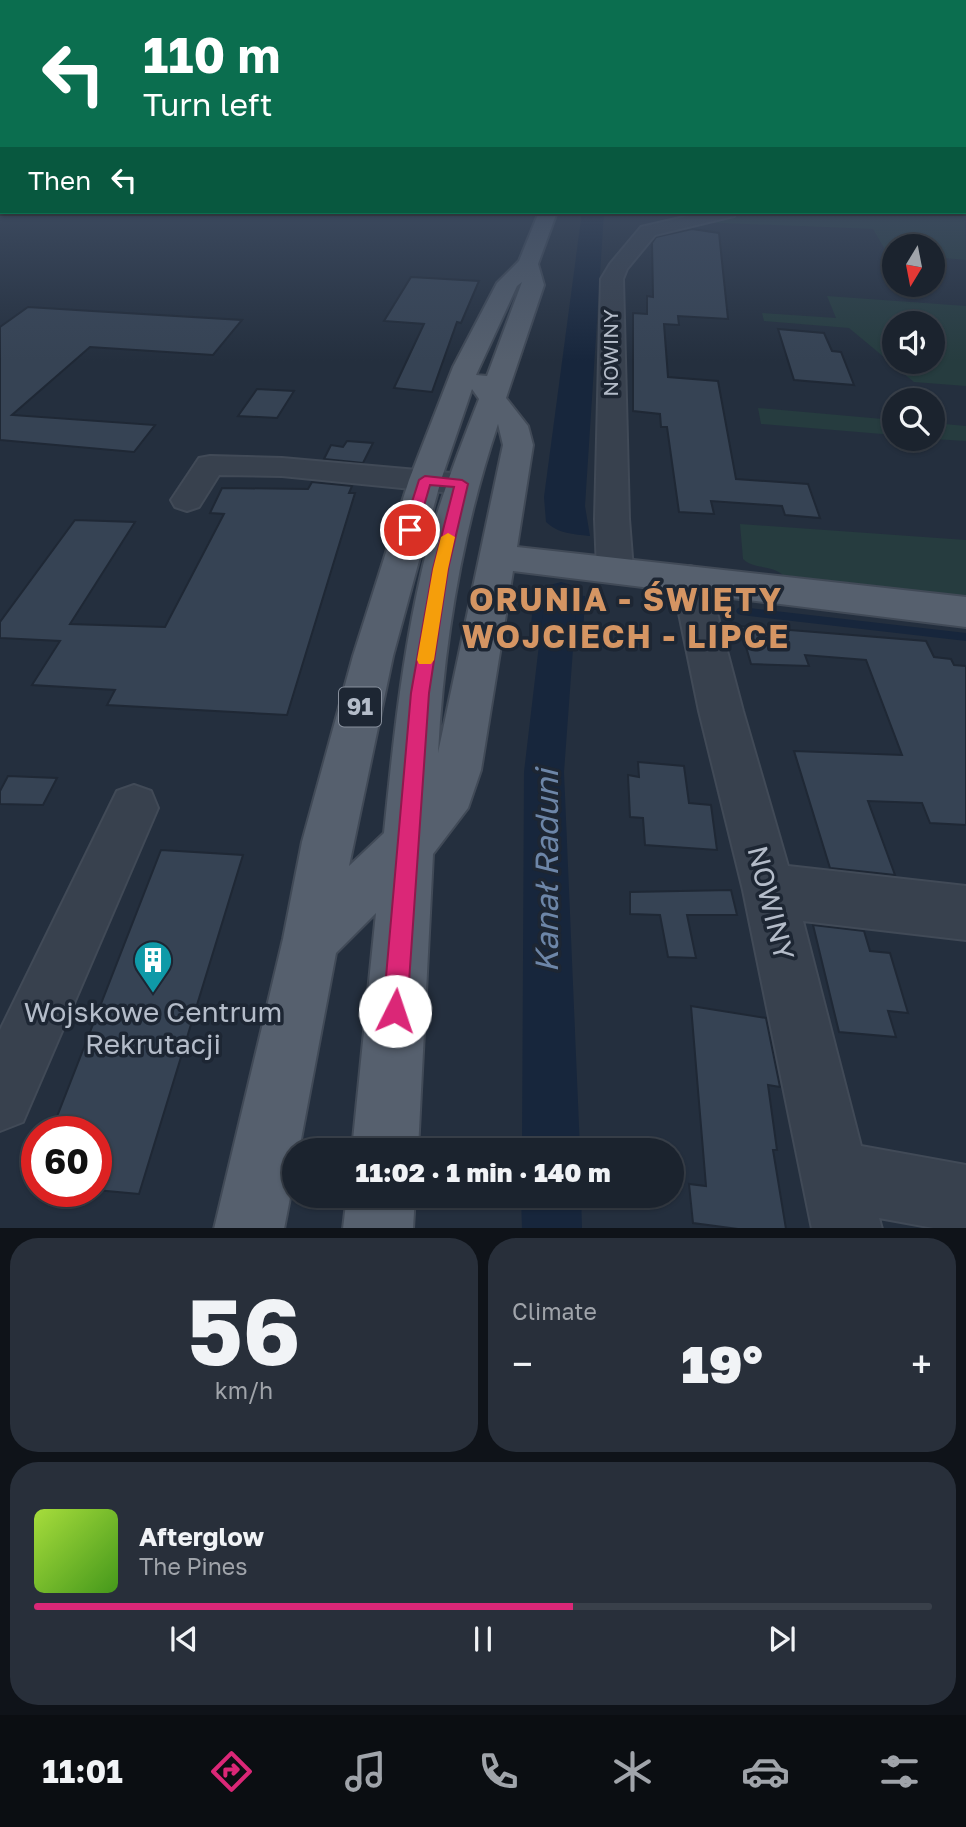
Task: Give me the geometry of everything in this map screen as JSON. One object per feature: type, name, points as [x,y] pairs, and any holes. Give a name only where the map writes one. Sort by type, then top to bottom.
[{"type":"main road","name":"91","points":[[386,1138],[420,693],[440,569],[443,482],[466,367],[508,283],[528,264],[535,246]]},
{"type":"main road","name":"91","points":[[249,1228],[312,939],[327,842],[373,656],[443,482],[492,396],[533,285],[528,264]]},
{"type":"main road","points":[[312,939],[408,845],[440,809],[458,770],[498,557],[517,435],[492,396],[466,367]]},
{"type":"main road","points":[[498,557],[966,612]]},
{"type":"main road","points":[[378,1228],[380,1208]]},
{"type":"street","name":"NOWINY","points":[[615,570],[611,506],[612,279],[637,246]]},
{"type":"street","points":[[187,500],[210,465],[282,467],[443,482]]},
{"type":"street","name":"NOWINY","points":[[690,579],[721,711],[769,890],[841,1202]]},
{"type":"street","points":[[0,1099],[134,808]]},
{"type":"street","points":[[769,890],[966,913]]},
{"type":"street","points":[[841,1202],[966,1199]]},
{"type":"green space","points":[[945,246],[966,246],[966,260],[945,258]]},
{"type":"green space","points":[[827,296],[966,306],[966,386],[914,382],[904,374],[945,374],[945,311],[882,311],[882,355],[849,328],[764,321],[762,313],[836,318]]},
{"type":"green space","points":[[758,408],[882,419],[882,434],[761,424]]},
{"type":"green space","points":[[945,424],[966,426],[966,441],[945,440]]},
{"type":"green space","points":[[740,524],[966,540],[966,596],[783,575],[773,569],[752,565],[743,559]]},
{"type":"water","points":[[577,246],[602,246],[585,506],[590,536],[561,531],[546,522],[544,497]]},
{"type":"water","points":[[555,594],[585,596],[583,636],[531,628],[533,600]]},
{"type":"building","points":[[652,246],[720,246],[728,319],[678,316],[679,325],[664,324],[668,377],[718,381],[736,479],[808,484],[820,518],[785,515],[782,506],[711,501],[714,514],[679,512],[667,427],[661,427],[660,414],[633,411],[633,313],[647,314],[647,296],[653,297]]},
{"type":"building","points":[[411,277],[479,281],[461,323],[457,322],[432,392],[394,388],[424,324],[384,321]]},
{"type":"building","points":[[28,307],[242,320],[213,355],[90,347],[12,415],[155,425],[134,452],[0,440],[0,327]]},
{"type":"building","points":[[778,329],[824,333],[832,351],[841,352],[854,385],[794,380]]},
{"type":"building","points":[[257,389],[294,391],[277,418],[238,416]]},
{"type":"building","points":[[347,441],[373,443],[363,463],[324,459],[331,445],[343,447]]},
{"type":"building","points":[[312,482],[352,486],[349,493],[355,493],[287,715],[107,705],[115,690],[32,685],[60,641],[0,638],[0,622],[75,520],[135,522],[70,624],[165,627],[224,514],[210,513],[222,488],[308,489]]},
{"type":"building","points":[[740,626],[926,641],[934,657],[951,659],[954,665],[966,666],[966,825],[930,823],[922,803],[868,801],[895,875],[830,868],[794,751],[902,755],[866,660],[805,655],[809,666],[751,664]]},
{"type":"building","points":[[638,762],[684,766],[689,803],[711,805],[717,850],[645,845],[643,818],[630,817],[628,775],[639,777]]},
{"type":"building","points":[[8,776],[57,778],[43,805],[0,804],[0,791]]},
{"type":"building","name":"Wojskowe Centrum Rekrutacji","points":[[161,850],[243,855],[139,1194],[112,1191],[112,1116],[57,1116]]},
{"type":"building","points":[[731,890],[737,915],[687,915],[696,958],[668,957],[660,915],[630,914],[630,892]]},
{"type":"building","points":[[813,925],[864,931],[870,951],[890,953],[908,1013],[888,1011],[896,1037],[839,1032]]},
{"type":"building","points":[[691,1006],[766,1018],[780,1087],[768,1085],[777,1150],[773,1150],[786,1228],[730,1228],[693,1223],[689,1184],[706,1186]]},
{"type":"waterway","name":"Kanał Raduni","points":[[551,1138],[544,772],[561,594]]},
{"type":"waterway","points":[[741,611],[966,637]]},
{"type":"waterway","name":"Kanał Raduni","points":[[551,1208],[552,1228]]},
{"type":"slow traffic","points":[[425,660],[448,537]]},
{"type":"place","name":"Wojskowe Centrum Rekrutacji","points":[[153,994]]},
{"type":"district","name":"ORUNIA - ŚWIĘTY WOJCIECH - LIPCE","points":[[626,618]]},
{"type":"route","points":[[395,1011],[420,693],[440,569],[462,484],[425,480],[410,530]]}]
